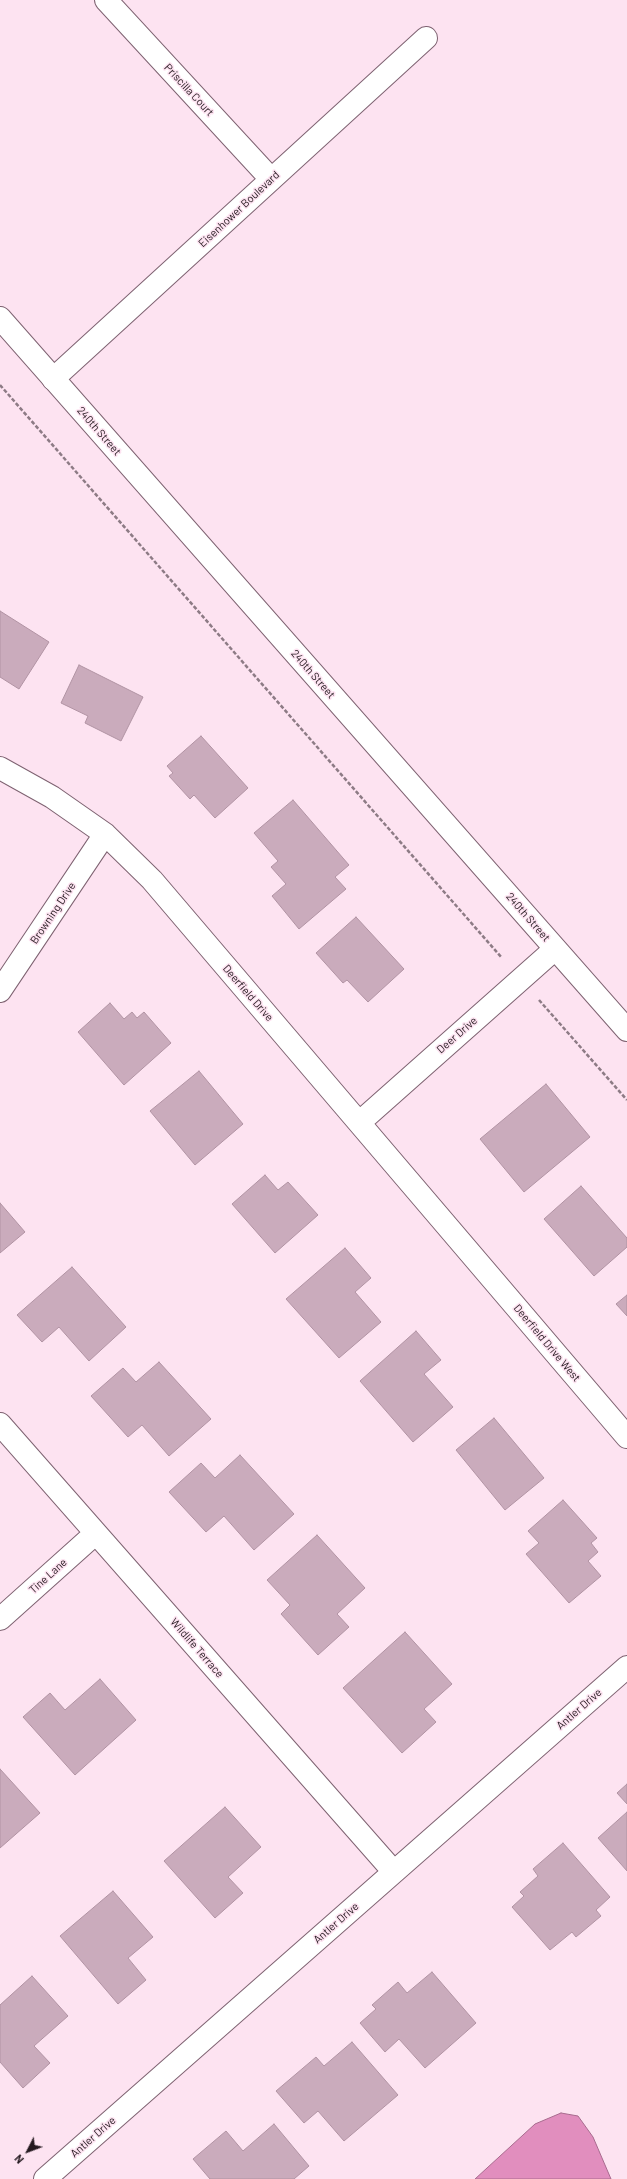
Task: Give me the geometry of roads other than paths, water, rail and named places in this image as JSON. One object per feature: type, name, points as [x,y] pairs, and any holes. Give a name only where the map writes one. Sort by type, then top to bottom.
[{"type":"street","name":"Priscilla Court","points":[[106,0],[271,180]]},
{"type":"street","name":"Eisenhower Boulevard","points":[[53,380],[426,38]]},
{"type":"street","name":"240th Street","points":[[0,318],[627,1030]]},
{"type":"street","name":"Deerfield Drive","points":[[0,768],[52,797],[105,834],[152,880],[468,1250]]},
{"type":"street","name":"Browning Drive","points":[[0,991],[105,834]]},
{"type":"street","name":"Deer Drive","points":[[360,1122],[555,949]]},
{"type":"street","name":"Deerfield Drive West","points":[[468,1250],[627,1437]]},
{"type":"street","name":"Wildlife Terrace","points":[[0,1424],[394,1872]]},
{"type":"street","name":"Tine Lane","points":[[0,1619],[96,1533]]},
{"type":"street","name":"Antler Drive","points":[[45,2179],[627,1667]]}]
